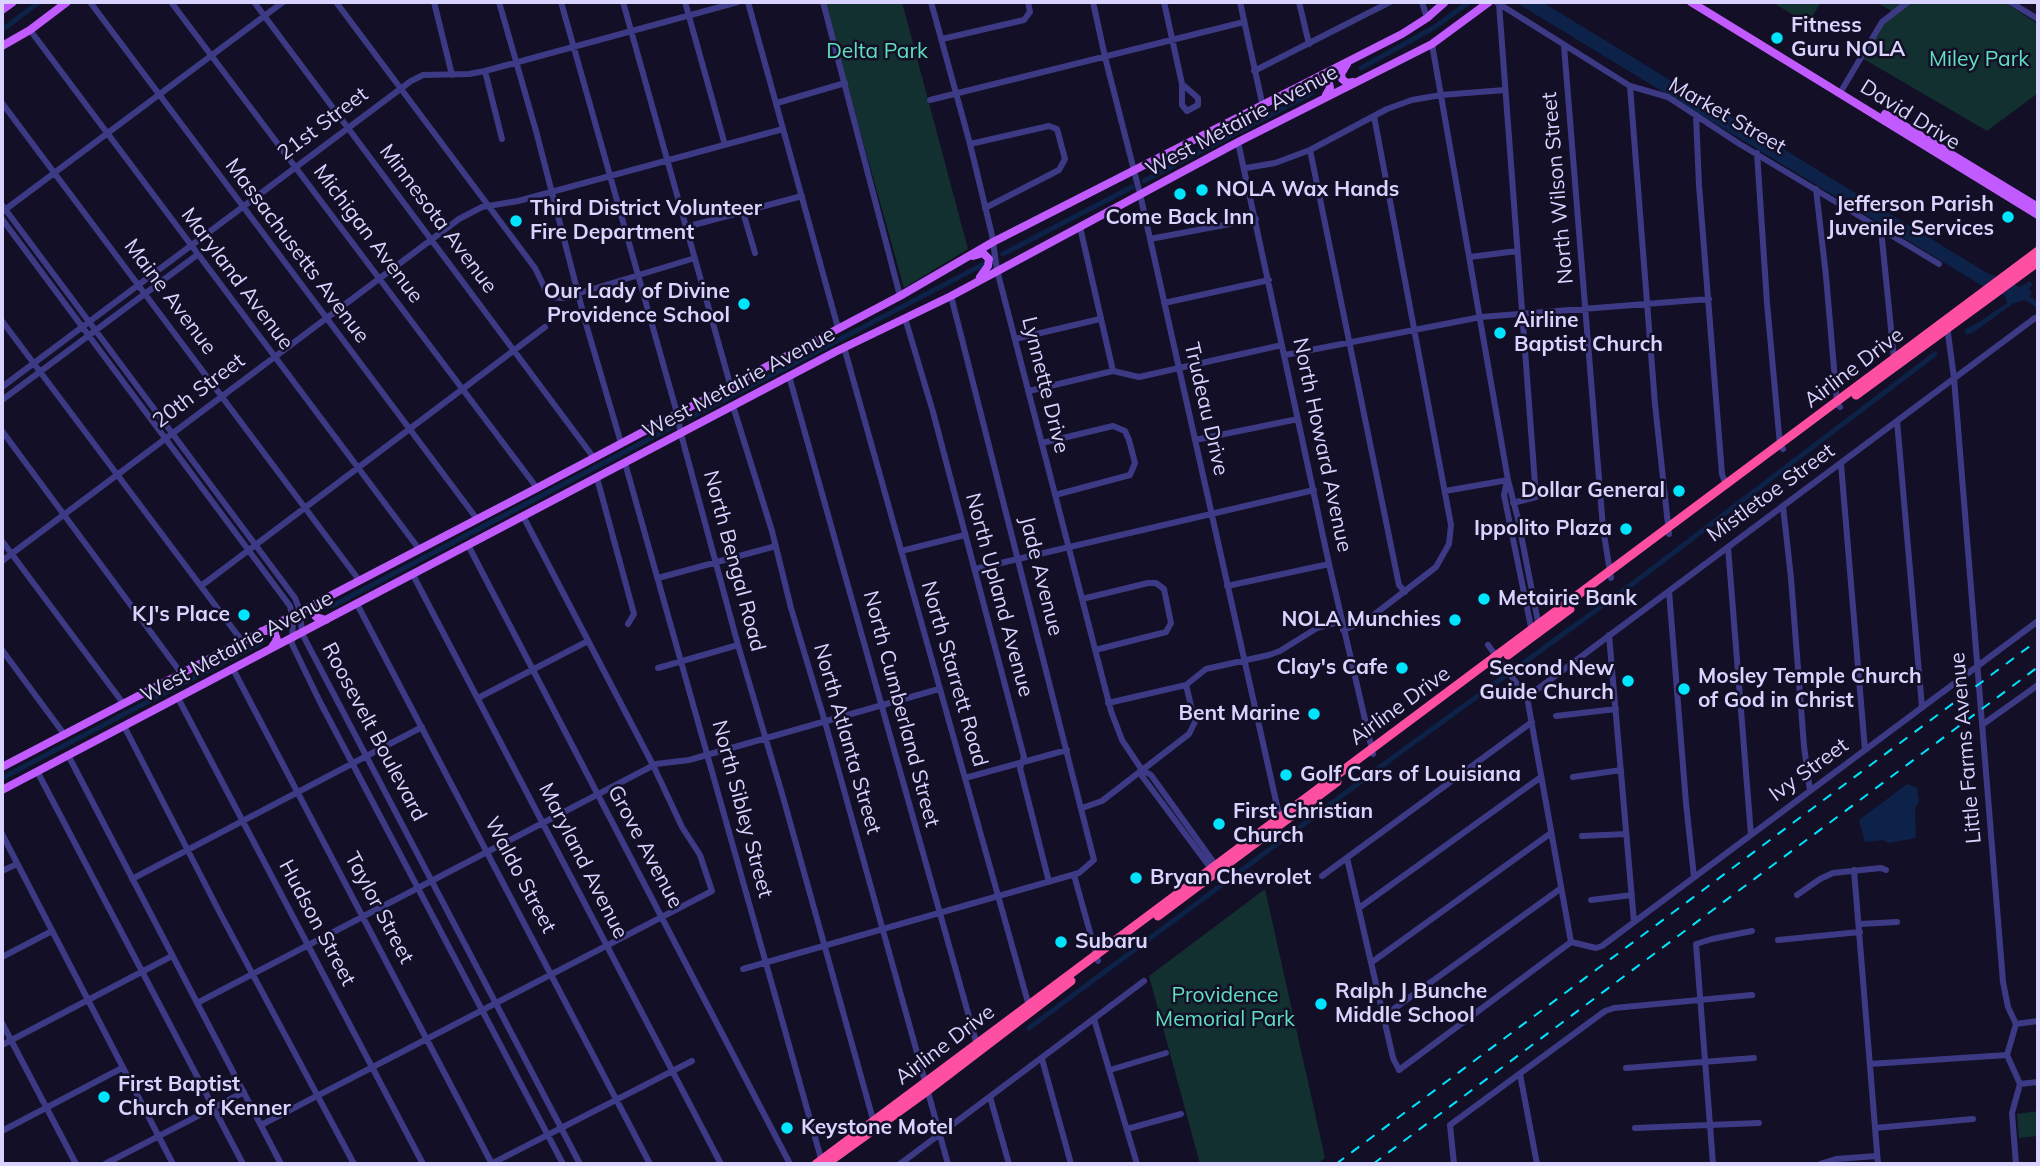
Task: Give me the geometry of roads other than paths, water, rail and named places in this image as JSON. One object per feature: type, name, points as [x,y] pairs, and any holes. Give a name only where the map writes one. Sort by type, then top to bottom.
[{"type":"highway","name":"Airline Drive","points":[[821,1163],[1372,751],[1500,662],[1536,631],[1668,531],[1994,291],[2038,251]]},
{"type":"highway","name":"Airline Drive","points":[[2004,283],[2038,262]]},
{"type":"highway","name":"Airline Drive","points":[[1668,531],[1726,485],[1781,447]]},
{"type":"main road","points":[[2,10],[13,2]]},
{"type":"main road","points":[[2,46],[30,30],[67,2]]},
{"type":"main road","name":"West Metairie Avenue","points":[[3,764],[594,458],[900,296],[993,242],[1315,80],[1427,18],[1445,2]]},
{"type":"main road","name":"West Metairie Avenue","points":[[2,790],[844,347],[951,296],[1238,142],[1432,44],[1494,2]]},
{"type":"main road","name":"David Drive","points":[[1691,2],[2038,206]]},
{"type":"main road","name":"David Drive","points":[[1700,2],[2038,215]]},
{"type":"main road","points":[[1352,60],[1341,74],[1347,83],[1355,82]]},
{"type":"main road","points":[[1315,80],[1326,79],[1329,83],[1328,93],[1321,99]]},
{"type":"main road","points":[[965,258],[983,253],[989,260],[984,274],[970,286]]},
{"type":"main road","points":[[691,405],[683,414],[683,419],[686,424],[697,425]]},
{"type":"main road","points":[[319,601],[313,612],[319,620],[326,620]]},
{"type":"main road","points":[[260,632],[271,631],[276,637],[275,645],[267,651]]},
{"type":"street","name":"Massachusetts Avenue","points":[[90,2],[477,519]]},
{"type":"street","name":"Michigan Avenue","points":[[171,2],[537,488]]},
{"type":"street","name":"Minnesota Avenue","points":[[254,2],[594,458]]},
{"type":"street","points":[[3,209],[283,2]]},
{"type":"street","points":[[336,2],[535,268],[549,297],[555,299],[578,293],[695,258]]},
{"type":"street","points":[[434,2],[452,75]]},
{"type":"street","points":[[499,2],[621,443]]},
{"type":"street","name":"North Bengal Road","points":[[561,2],[677,413],[738,645],[767,738],[875,1124]]},
{"type":"street","points":[[623,2],[730,384]]},
{"type":"street","points":[[685,2],[725,145]]},
{"type":"street","name":"21st Street","points":[[2,387],[400,88],[423,75],[485,71],[738,2]]},
{"type":"street","points":[[748,2],[838,328]]},
{"type":"street","points":[[823,2],[900,296]]},
{"type":"street","name":"Lynnette Drive","points":[[931,2],[970,144],[1015,339],[1108,703],[1122,740],[1142,770],[1151,775],[1215,868]]},
{"type":"street","points":[[942,39],[1024,20],[1030,12],[1028,2]]},
{"type":"street","name":"Trudeau Drive","points":[[1093,2],[1140,194],[1281,821]]},
{"type":"street","points":[[1164,2],[1182,85]]},
{"type":"street","points":[[1240,2],[1263,107]]},
{"type":"street","points":[[1299,2],[1309,44]]},
{"type":"street","points":[[1254,71],[1390,2]]},
{"type":"street","points":[[1422,2],[1427,18]]},
{"type":"street","points":[[1494,2],[1505,90],[1536,498],[1513,503]]},
{"type":"street","name":"Market Street","points":[[1494,2],[1630,86],[1668,97],[1939,264]]},
{"type":"street","points":[[1841,91],[1882,22],[1908,2]]},
{"type":"street","points":[[2010,2],[2023,5],[2038,19]]},
{"type":"street","points":[[930,100],[1244,22]]},
{"type":"street","name":"Maryland Avenue","points":[[30,30],[419,549]]},
{"type":"street","points":[[1432,44],[1508,480],[1527,563],[1536,631]]},
{"type":"street","name":"North Wilson Street","points":[[1564,46],[1610,575]]},
{"type":"street","points":[[485,71],[502,139]]},
{"type":"street","points":[[777,103],[845,83]]},
{"type":"street","points":[[1630,86],[1668,531]]},
{"type":"street","points":[[1246,168],[1275,163],[1310,150],[1399,104],[1441,95],[1505,90]]},
{"type":"street","name":"Maine Avenue","points":[[2,103],[359,580]]},
{"type":"street","points":[[1696,115],[1722,474],[1726,485]]},
{"type":"street","points":[[1343,631],[1366,621],[1436,567],[1449,544],[1451,525],[1374,116]]},
{"type":"street","points":[[970,144],[1049,126],[1057,129],[1065,159],[1059,170],[985,208]]},
{"type":"street","name":"20th Street","points":[[2,561],[459,219],[482,207],[611,177],[783,129]]},
{"type":"street","name":"North Howard Avenue","points":[[1238,142],[1246,168],[1343,631],[1372,751]]},
{"type":"street","points":[[1310,150],[1399,584],[1405,592]]},
{"type":"street","points":[[1757,153],[1781,447]]},
{"type":"street","points":[[1816,189],[1839,405]]},
{"type":"street","points":[[686,227],[802,196]]},
{"type":"street","name":"Roosevelt Boulevard","points":[[3,209],[293,594],[302,633],[580,1164]]},
{"type":"street","points":[[743,212],[755,253]]},
{"type":"street","name":"Roosevelt Boulevard","points":[[2,219],[296,613],[293,647],[307,676],[564,1164]]},
{"type":"street","points":[[1150,239],[1256,219]]},
{"type":"street","points":[[1080,227],[1113,371]]},
{"type":"street","points":[[1881,229],[1895,363]]},
{"type":"street","points":[[1470,257],[1517,251]]},
{"type":"street","points":[[2,400],[197,255]]},
{"type":"street","points":[[1164,303],[1269,280]]},
{"type":"street","name":"Jade Avenue","points":[[951,296],[1095,857],[1091,864],[1074,875]]},
{"type":"street","points":[[1285,355],[1481,317],[1709,299]]},
{"type":"street","name":"North Upland Avenue","points":[[905,318],[1024,757],[1020,768],[1049,882]]},
{"type":"street","name":"Mistletoe Street","points":[[1527,697],[2035,318]]},
{"type":"street","points":[[1015,339],[1100,319]]},
{"type":"street","points":[[2,321],[242,641]]},
{"type":"street","name":"Little Farms Avenue","points":[[1947,326],[1954,378],[2003,982],[2008,1007],[2016,1024]]},
{"type":"street","points":[[201,586],[545,327]]},
{"type":"street","points":[[1029,391],[1113,371],[1139,377],[1282,345]]},
{"type":"street","name":"North Starrett Road","points":[[844,347],[1029,1008]]},
{"type":"street","name":"North Cumberland Street","points":[[789,376],[979,1047]]},
{"type":"street","name":"North Atlanta Street","points":[[733,405],[776,546],[791,608],[948,1164]]},
{"type":"street","points":[[1195,440],[1298,419]]},
{"type":"street","points":[[1897,421],[1922,708]]},
{"type":"street","points":[[1042,443],[1113,426],[1125,430],[1129,440],[1135,466],[1129,475],[1055,495]]},
{"type":"street","points":[[2,430],[181,673]]},
{"type":"street","name":"North Sibley Street","points":[[625,463],[709,754],[821,1163]]},
{"type":"street","points":[[1841,464],[1866,750]]},
{"type":"street","points":[[597,478],[634,614],[628,624]]},
{"type":"street","points":[[1445,491],[1508,480]]},
{"type":"street","points":[[1508,480],[1504,495],[1522,587],[1536,631]]},
{"type":"street","points":[[975,569],[1314,490]]},
{"type":"street","points":[[1783,506],[1810,791]]},
{"type":"street","points":[[261,1125],[428,1041],[712,891],[700,855],[682,827],[653,765],[523,516]]},
{"type":"street","points":[[901,551],[965,535]]},
{"type":"street","points":[[2,541],[123,703]]},
{"type":"street","name":"Grove Avenue","points":[[468,545],[790,1164]]},
{"type":"street","points":[[658,578],[776,546]]},
{"type":"street","points":[[1728,547],[1751,835]]},
{"type":"street","points":[[1518,565],[1527,563]]},
{"type":"street","points":[[1227,586],[1329,564]]},
{"type":"street","name":"Maryland Avenue","points":[[412,575],[544,822],[721,1164]]},
{"type":"street","points":[[1082,599],[1148,583],[1156,583],[1164,589],[1171,623],[1166,632],[1159,636],[1095,650]]},
{"type":"street","points":[[1522,587],[1531,586]]},
{"type":"street","points":[[1669,591],[1694,877]]},
{"type":"street","name":"Waldo Street","points":[[358,604],[650,1164]]},
{"type":"street","points":[[1108,703],[1186,685],[1206,669],[1280,651],[1317,628],[1341,621]]},
{"type":"street","name":"Ivy Street","points":[[1571,942],[1596,948],[1602,946],[2038,621]]},
{"type":"street","points":[[1609,635],[1634,922]]},
{"type":"street","points":[[478,698],[588,641]]},
{"type":"street","points":[[658,668],[738,645]]},
{"type":"street","points":[[1347,858],[1393,1058],[1399,1070],[1571,942],[1527,697],[1488,645]]},
{"type":"street","points":[[2,650],[64,734]]},
{"type":"street","name":"Taylor Street","points":[[233,669],[492,1164]]},
{"type":"street","points":[[1082,808],[1102,801],[1189,734],[1195,722],[1186,685]]},
{"type":"street","points":[[1982,725],[2038,685]]},
{"type":"street","points":[[197,1003],[653,765],[709,754],[939,689]]},
{"type":"street","name":"Hudson Street","points":[[177,698],[423,1164]]},
{"type":"street","points":[[1556,716],[1616,709]]},
{"type":"street","points":[[1322,876],[1532,722]]},
{"type":"street","points":[[124,726],[354,1164]]},
{"type":"street","points":[[132,879],[422,727]]},
{"type":"street","points":[[965,778],[1067,750]]},
{"type":"street","points":[[68,755],[281,1164]]},
{"type":"street","points":[[1573,776],[1621,770]]},
{"type":"street","points":[[37,771],[243,1164]]},
{"type":"street","points":[[1359,908],[1541,777]]},
{"type":"street","points":[[1372,962],[1551,833]]},
{"type":"street","points":[[2,834],[173,1164]]},
{"type":"street","points":[[1582,836],[1626,834]]},
{"type":"street","points":[[2,871],[17,863]]},
{"type":"street","points":[[1797,895],[1833,873],[1881,868],[1886,870]]},
{"type":"street","points":[[1820,1164],[1836,1159],[1878,1160],[1854,870]]},
{"type":"street","points":[[743,968],[1074,875],[1097,958]]},
{"type":"street","points":[[1384,1016],[1560,889]]},
{"type":"street","points":[[1591,900],[1632,895]]},
{"type":"street","points":[[1860,924],[1897,922]]},
{"type":"street","points":[[2,957],[52,931]]},
{"type":"street","points":[[1713,1164],[1696,944],[1752,931]]},
{"type":"street","points":[[1778,940],[1860,932]]},
{"type":"street","points":[[2,1045],[172,956]]},
{"type":"street","points":[[900,1164],[1144,981]]},
{"type":"street","points":[[1452,1163],[1449,1129],[1451,1124],[1611,1009],[1752,995]]},
{"type":"street","points":[[1094,1019],[1137,1164]]},
{"type":"street","points":[[2016,1164],[2012,1113],[2021,1084],[2007,1055],[2016,1024],[2038,1021]]},
{"type":"street","points":[[2,1023],[76,1164]]},
{"type":"street","points":[[1110,1070],[1166,1053]]},
{"type":"street","points":[[1870,1064],[2007,1055]]},
{"type":"street","points":[[1626,1068],[1754,1058]]},
{"type":"street","points":[[1042,1059],[1071,1164]]},
{"type":"street","points":[[492,1164],[692,1061]]},
{"type":"street","points":[[2,1131],[122,1068]]},
{"type":"street","points":[[1520,1074],[1537,1164]]},
{"type":"street","points":[[2021,1084],[2038,1082]]},
{"type":"street","points":[[105,1164],[243,1093]]},
{"type":"street","points":[[990,1097],[1009,1164]]},
{"type":"street","points":[[1127,1129],[1181,1114]]},
{"type":"street","points":[[1875,1128],[1973,1119]]},
{"type":"street","points":[[1635,1128],[1759,1123]]},
{"type":"water","points":[[1515,2],[1542,2],[1987,273],[2020,287],[2030,281],[2033,285],[2029,288],[2032,294],[1966,335],[1964,330],[2007,303],[2005,296],[1981,285]]},
{"type":"water","points":[[1907,784],[1917,788],[1919,802],[1915,809],[1916,838],[1889,843],[1883,840],[1865,842],[1859,820]]},
{"type":"waterway","points":[[2,30],[39,2]]},
{"type":"waterway","points":[[1361,68],[1435,27],[1469,2]]},
{"type":"waterway","points":[[1144,181],[1312,93]]},
{"type":"waterway","points":[[1003,254],[1132,187]]},
{"type":"waterway","points":[[689,418],[984,264]]},
{"type":"waterway","points":[[2020,294],[2038,305]]},
{"type":"waterway","points":[[1029,1028],[1635,582],[1935,354]]},
{"type":"waterway","points":[[332,606],[672,427]]},
{"type":"waterway","points":[[2,778],[262,642]]},
{"type":"railway","points":[[1336,1164],[2038,640]]},
{"type":"railway","points":[[1373,1164],[2038,667]]},
{"type":"place","name":"Fitness Guru NOLA","points":[[1777,38]]},
{"type":"place","name":"NOLA Wax Hands","points":[[1202,190]]},
{"type":"place","name":"Come Back Inn","points":[[1180,194]]},
{"type":"place","name":"Jefferson Parish Juvenile Services","points":[[2008,217]]},
{"type":"place","name":"Third District Volunteer Fire Department","points":[[516,221]]},
{"type":"place","name":"Our Lady of Divine Providence School","points":[[744,304]]},
{"type":"place","name":"Airline Baptist Church","points":[[1500,333]]},
{"type":"place","name":"Dollar General","points":[[1679,491]]},
{"type":"place","name":"Ippolito Plaza","points":[[1626,529]]},
{"type":"place","name":"Metairie Bank","points":[[1484,599]]},
{"type":"place","name":"KJ's Place","points":[[244,615]]},
{"type":"place","name":"NOLA Munchies","points":[[1455,620]]},
{"type":"place","name":"Clay's Cafe","points":[[1402,668]]},
{"type":"place","name":"Second New Guide Church","points":[[1628,681]]},
{"type":"place","name":"Mosley Temple Church of God in Christ","points":[[1684,689]]},
{"type":"place","name":"Bent Marine","points":[[1314,714]]},
{"type":"place","name":"Golf Cars of Louisiana","points":[[1286,775]]},
{"type":"place","name":"First Christian Church","points":[[1219,824]]},
{"type":"place","name":"Bryan Chevrolet","points":[[1136,878]]},
{"type":"place","name":"Subaru","points":[[1061,942]]},
{"type":"place","name":"Ralph J Bunche Middle School","points":[[1321,1004]]},
{"type":"place","name":"First Baptist Church of Kenner","points":[[104,1097]]},
{"type":"place","name":"Keystone Motel","points":[[787,1128]]},
{"type":"park label","name":"Delta Park","points":[[877,52]]},
{"type":"park label","name":"Miley Park","points":[[1979,60]]},
{"type":"park label","name":"Providence Memorial Park","points":[[1225,1008]]}]
